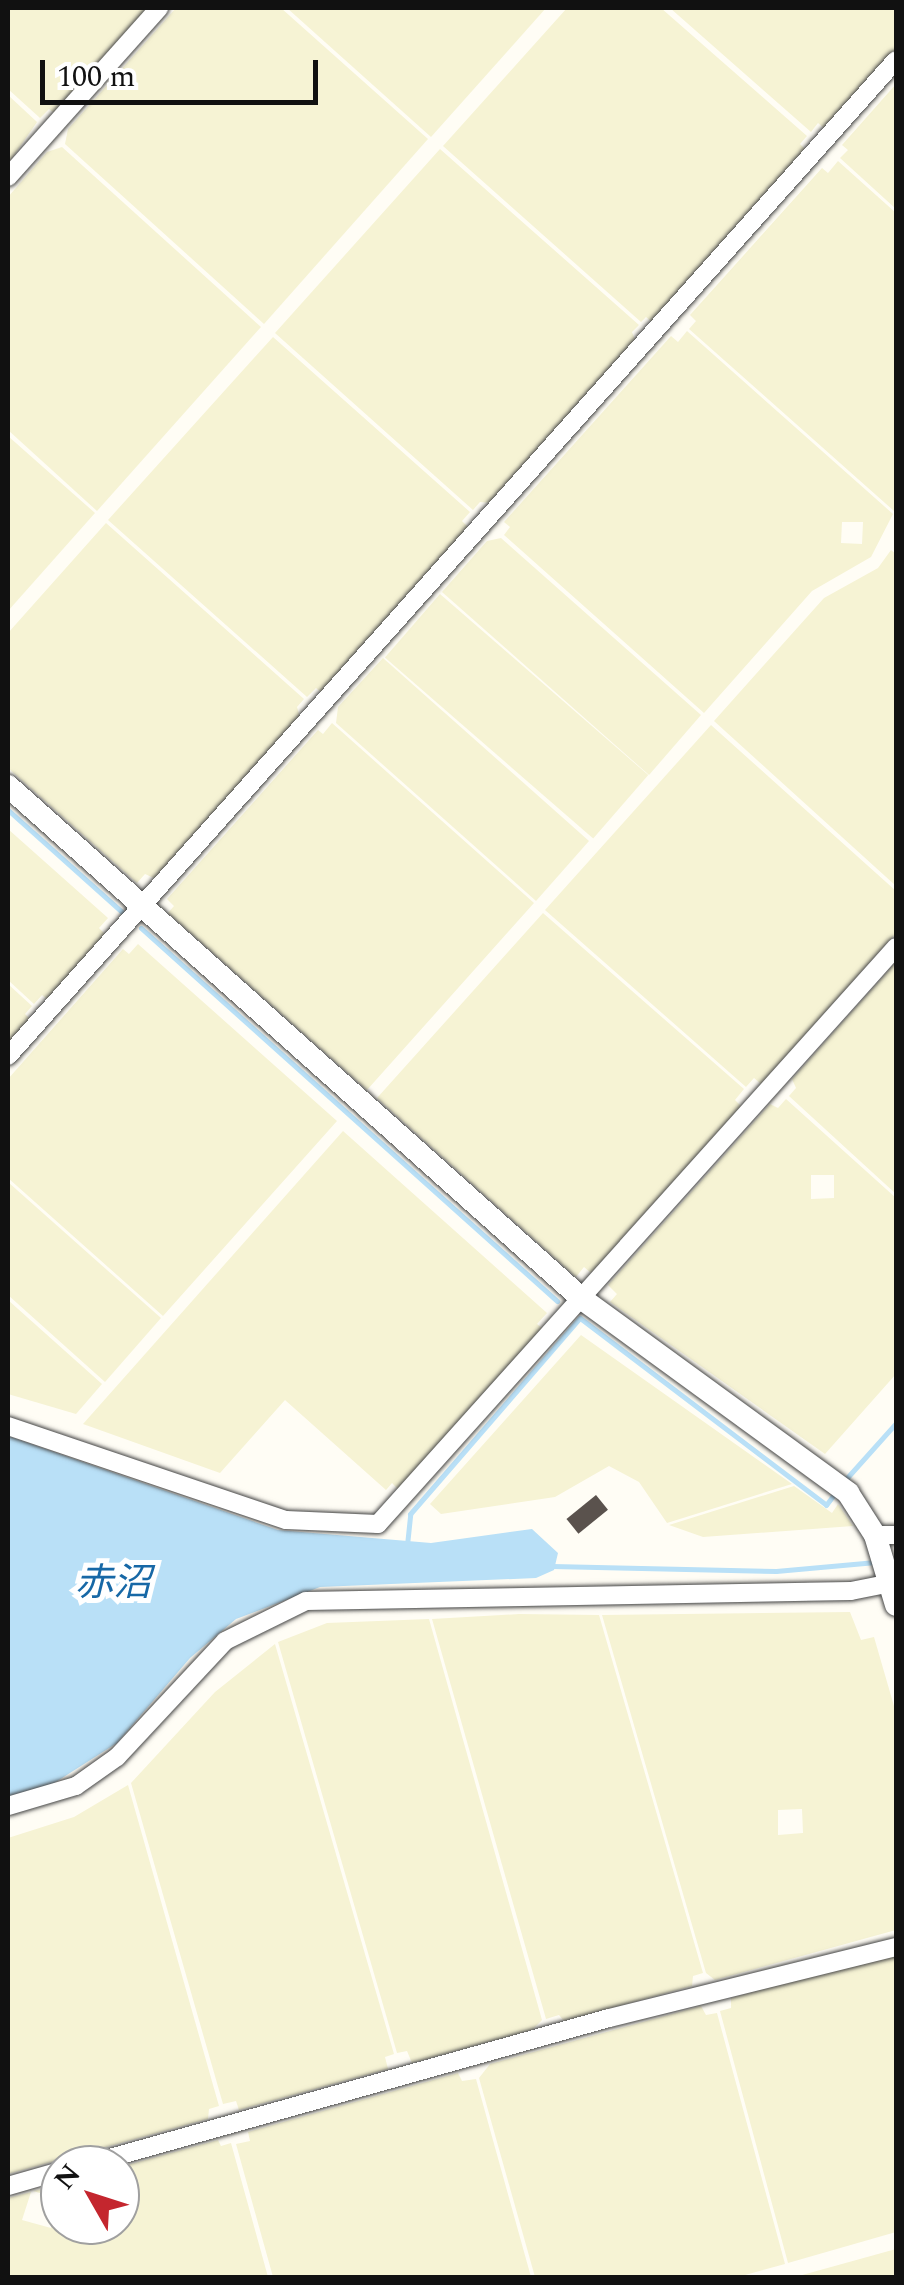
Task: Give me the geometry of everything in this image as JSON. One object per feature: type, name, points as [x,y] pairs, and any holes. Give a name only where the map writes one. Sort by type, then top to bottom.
[{"type":"street","points":[[8,177],[158,8]]},
{"type":"street","points":[[8,1056],[896,60]]},
{"type":"street","points":[[8,786],[581,1298],[842,1489],[883,1537],[891,1586],[851,1591],[306,1602],[225,1642],[117,1757],[76,1786],[8,1806]]},
{"type":"street","points":[[8,1426],[286,1520],[378,1524],[896,946]]},
{"type":"street","points":[[140,2149],[609,2018],[896,1947]]},
{"type":"street","points":[[8,2186],[40,2177]]},
{"type":"shaded area","points":[[8,8],[149,8],[54,113],[49,109],[40,118],[8,89]]},
{"type":"shaded area","points":[[176,8],[281,8],[428,139],[264,324],[65,144],[68,129]]},
{"type":"shaded area","points":[[287,8],[546,8],[431,137]]},
{"type":"shaded area","points":[[567,8],[661,8],[807,136],[800,144],[806,150],[653,323],[646,317],[641,322],[443,146]]},
{"type":"shaded area","points":[[670,8],[896,8],[896,49],[825,129],[818,123],[811,132]]},
{"type":"shaded area","points":[[896,84],[896,209],[840,158],[848,150],[842,145]]},
{"type":"shaded area","points":[[8,95],[37,122],[8,164]]},
{"type":"shaded area","points":[[62,147],[261,327],[97,511],[8,430],[8,197],[47,152]]},
{"type":"shaded area","points":[[440,149],[639,325],[632,332],[636,342],[491,503],[480,502],[473,510],[275,333]]},
{"type":"shaded area","points":[[838,161],[896,213],[894,511],[689,329],[696,321],[690,315],[822,168],[828,173]]},
{"type":"shaded area","points":[[687,331],[893,514],[871,557],[812,591],[704,713],[504,535],[510,527],[504,522],[671,336],[678,342]],"holes":[[[842,522],[863,522],[862,544],[841,543]]]},
{"type":"shaded area","points":[[273,337],[470,512],[462,521],[469,528],[322,693],[316,688],[307,697],[108,520]]},
{"type":"shaded area","points":[[8,436],[95,513],[8,611]]},
{"type":"shaded area","points":[[106,523],[304,699],[297,707],[300,717],[156,879],[145,874],[137,883],[8,768],[8,633]]},
{"type":"shaded area","points":[[501,538],[701,715],[649,775],[442,592],[487,541]]},
{"type":"shaded area","points":[[891,550],[896,554],[896,886],[714,721],[824,598],[878,568]]},
{"type":"shaded area","points":[[440,594],[648,775],[593,838],[385,657]]},
{"type":"shaded area","points":[[383,658],[589,841],[536,901],[336,723],[338,707]]},
{"type":"shaded area","points":[[332,723],[534,903],[367,1090],[168,913],[174,906],[167,899],[318,730],[323,734]]},
{"type":"shaded area","points":[[711,725],[896,891],[896,933],[761,1084],[754,1078],[746,1087],[545,910]]},
{"type":"shaded area","points":[[8,829],[108,918],[99,928],[105,934],[47,999],[42,995],[34,1004],[8,980]]},
{"type":"shaded area","points":[[543,913],[744,1089],[735,1100],[741,1106],[591,1273],[584,1267],[576,1277],[377,1098]]},
{"type":"shaded area","points":[[138,944],[337,1121],[163,1316],[8,1178],[8,1079],[123,949],[129,954]]},
{"type":"shaded area","points":[[896,962],[896,1194],[789,1096],[796,1088],[792,1079]]},
{"type":"shaded area","points":[[8,984],[32,1006],[25,1014],[30,1019],[8,1043]]},
{"type":"shaded area","points":[[786,1099],[896,1198],[896,1374],[825,1454],[610,1302],[617,1294],[608,1285],[770,1104],[778,1108]],"holes":[[[811,1175],[834,1175],[834,1198],[811,1199]]]},
{"type":"shaded area","points":[[343,1131],[547,1313],[537,1324],[542,1328],[398,1489],[392,1483],[386,1490],[285,1400],[220,1473],[83,1424]]},
{"type":"shaded area","points":[[8,1182],[161,1318],[105,1382],[8,1295]]},
{"type":"shaded area","points":[[8,1300],[102,1384],[76,1414],[8,1394]]},
{"type":"shaded area","points":[[581,1335],[792,1484],[667,1523],[639,1482],[609,1466],[555,1497],[441,1514],[430,1504]]},
{"type":"shaded area","points":[[794,1486],[832,1513],[838,1504],[853,1526],[703,1537],[669,1525]]},
{"type":"shaded area","points":[[850,1612],[861,1640],[874,1637],[896,1713],[896,1930],[715,1980],[706,1973],[602,1615]],"holes":[[[802,1809],[803,1833],[778,1835],[778,1810]]]},
{"type":"shaded area","points":[[599,1615],[703,1973],[693,1976],[692,1986],[564,2021],[559,2015],[546,2019],[432,1619]]},
{"type":"shaded area","points":[[429,1619],[542,2020],[532,2030],[412,2063],[407,2051],[397,2053],[278,1642],[327,1623]]},
{"type":"shaded area","points":[[275,1644],[394,2054],[385,2057],[388,2069],[239,2110],[236,2101],[223,2104],[131,1783],[215,1692]]},
{"type":"shaded area","points":[[128,1785],[219,2106],[209,2109],[208,2119],[113,2145],[40,2145],[40,2165],[8,2174],[8,1838],[74,1817]]},
{"type":"shaded area","points":[[896,1952],[896,2232],[788,2263],[720,2011],[731,2008],[731,1998]]},
{"type":"shaded area","points":[[701,2006],[706,2015],[717,2013],[785,2264],[738,2277],[535,2277],[479,2078],[490,2064]]},
{"type":"shaded area","points":[[458,2073],[462,2081],[476,2079],[531,2277],[273,2277],[236,2144],[250,2141],[248,2132]]},
{"type":"shaded area","points":[[218,2140],[221,2146],[231,2143],[268,2277],[10,2277],[8,2198],[31,2192],[22,2220],[40,2225],[40,2245],[140,2245],[140,2161]]},
{"type":"shaded area","points":[[896,2249],[896,2277],[795,2277]]},
{"type":"water","name":"赤沼","points":[[8,1436],[278,1530],[431,1543],[532,1529],[558,1553],[554,1570],[536,1578],[320,1587],[236,1619],[190,1658],[117,1743],[48,1787],[8,1798]]},
{"type":"building","points":[[596,1495],[608,1510],[578,1534],[566,1519]]},
{"type":"waterway","points":[[8,810],[121,911]]},
{"type":"waterway","points":[[141,928],[557,1301]]},
{"type":"waterway","points":[[407,1545],[410,1514],[580,1318],[826,1505],[835,1493]]},
{"type":"waterway","points":[[845,1480],[896,1423]]},
{"type":"waterway","points":[[552,1566],[776,1571],[876,1562]]}]
